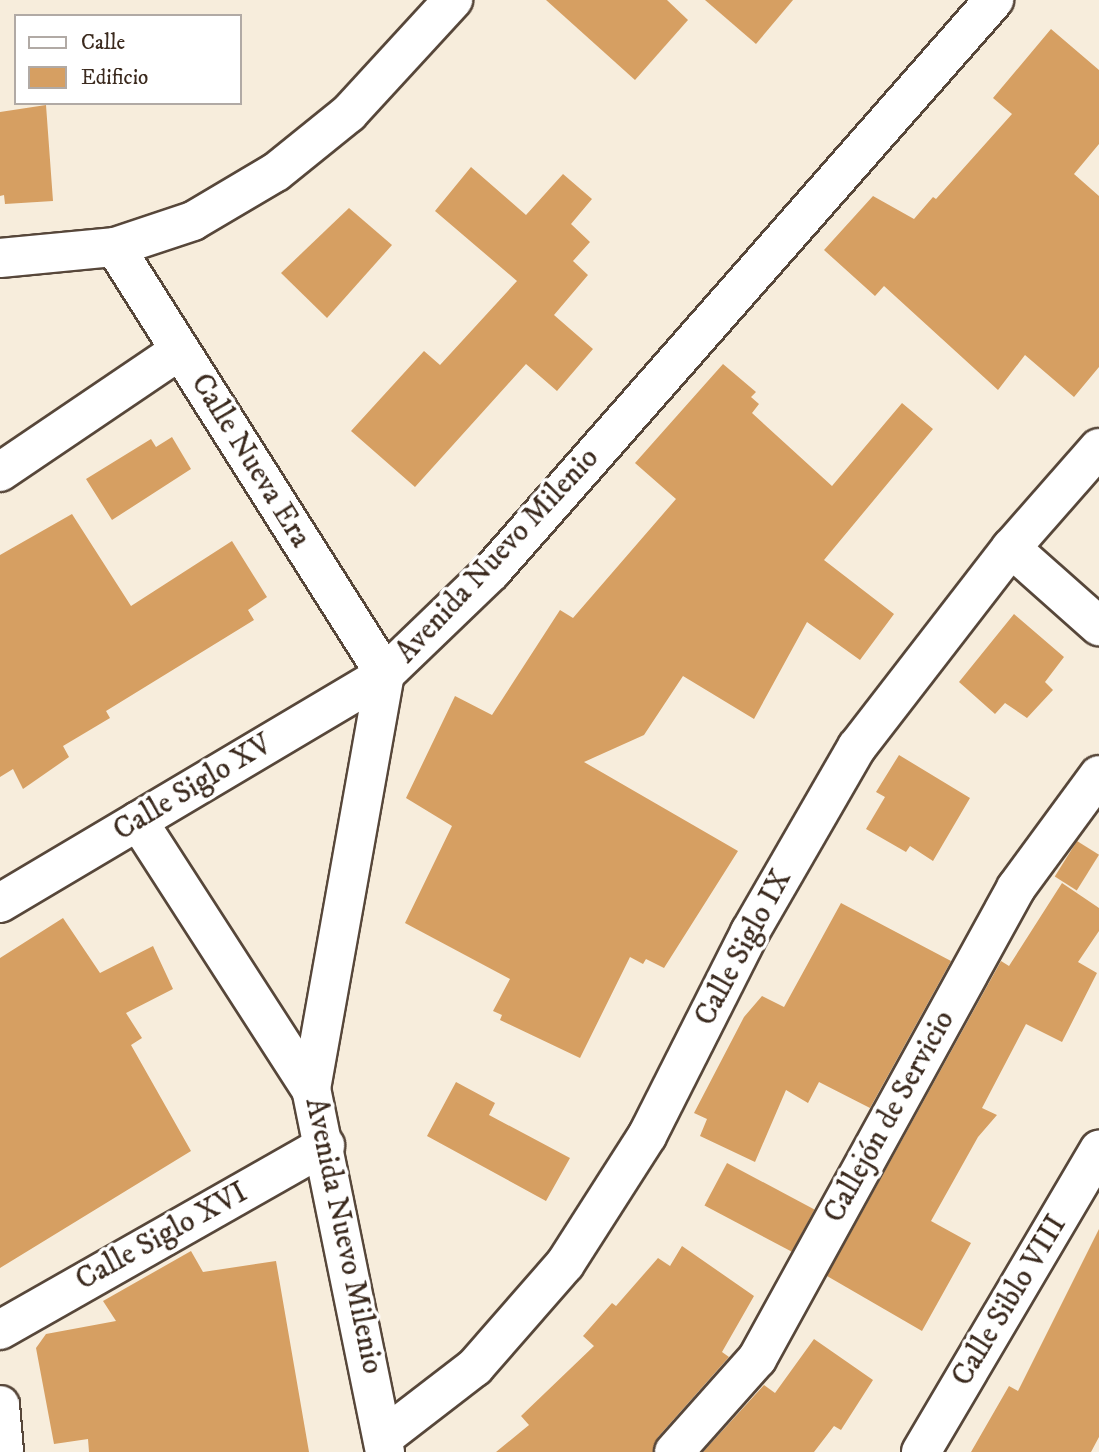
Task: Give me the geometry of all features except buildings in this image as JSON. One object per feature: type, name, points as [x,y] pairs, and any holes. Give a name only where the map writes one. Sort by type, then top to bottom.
[{"type":"street","points":[[0,258],[115,247],[194,221],[276,172],[349,113],[453,0]]},
{"type":"street","name":"Avenida Nuevo Milenio","points":[[385,1445],[325,1145],[311,1089],[385,674],[491,572],[994,0]]},
{"type":"street","name":"Calle Nueva Era","points":[[115,247],[385,674]]},
{"type":"street","points":[[0,472],[180,350]]},
{"type":"street","name":"Calle Siglo IX","points":[[385,1445],[475,1367],[565,1264],[647,1136],[750,932],[857,747],[1011,548],[1099,449]]},
{"type":"street","points":[[1011,548],[1099,626]]},
{"type":"street","name":"Calle Siglo XV","points":[[0,903],[385,674]]},
{"type":"street","name":"Callejón de Servicio","points":[[674,1452],[757,1359],[1016,888],[1099,775]]},
{"type":"street","points":[[138,821],[311,1089]]},
{"type":"street","name":"Calle Siglo XVI","points":[[0,1329],[325,1145]]},
{"type":"street","name":"Calle Siblo VIII","points":[[921,1452],[1099,1150]]},
{"type":"street","points":[[0,1405],[4,1452]]}]
